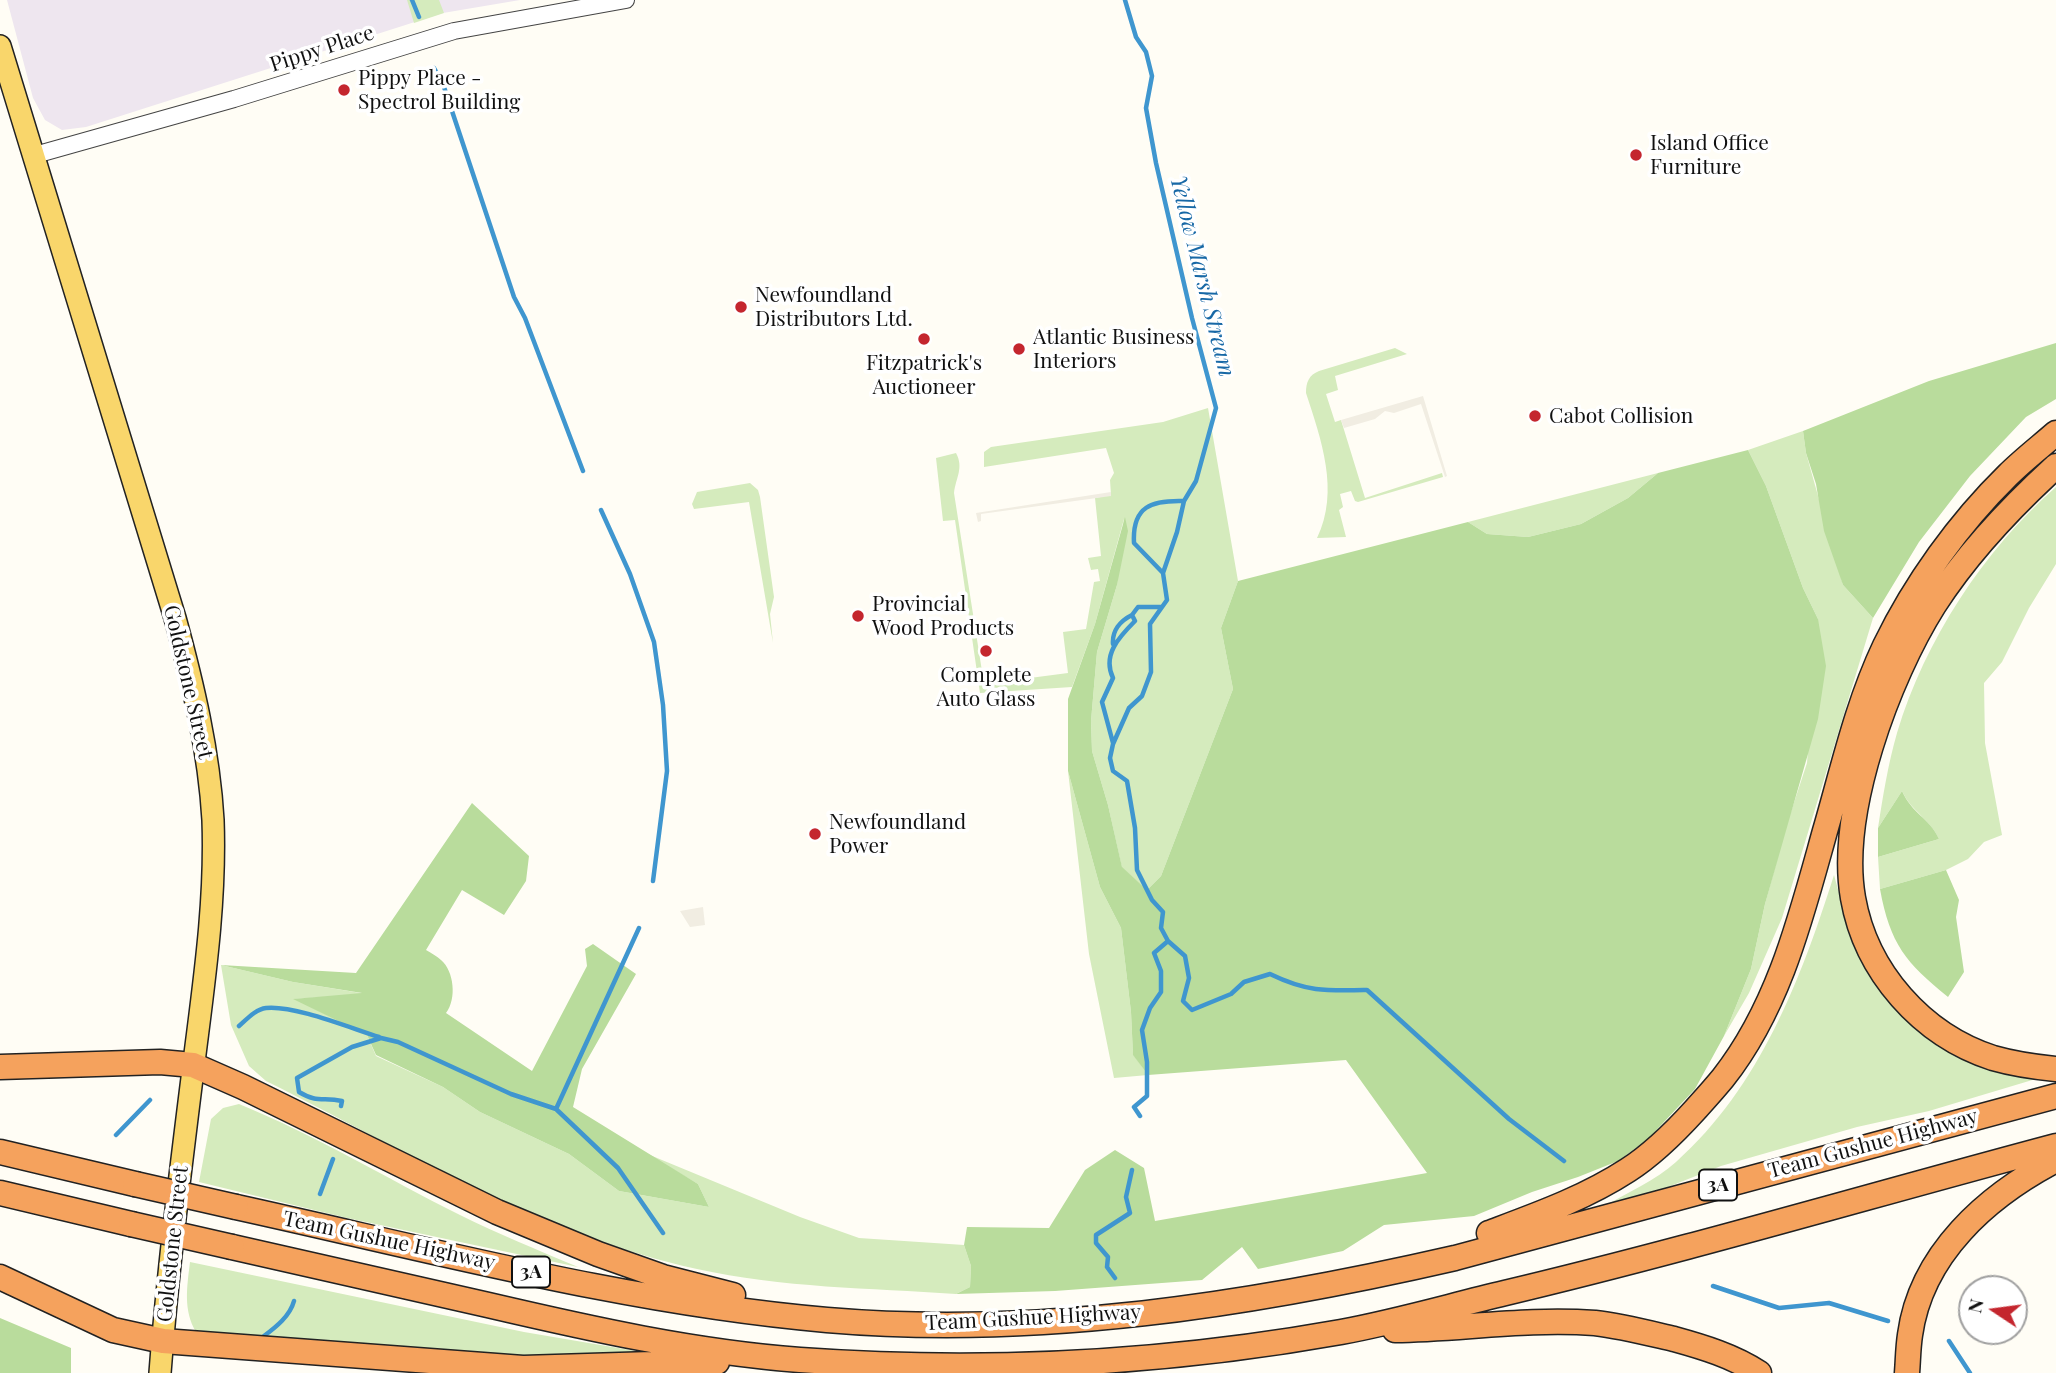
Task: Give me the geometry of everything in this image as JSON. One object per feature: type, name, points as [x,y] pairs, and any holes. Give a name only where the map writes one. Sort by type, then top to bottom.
[{"type":"highway","points":[[1381,1275],[1559,1208],[1628,1170],[1678,1128],[1723,1078],[1771,998],[1804,909],[1869,682],[1902,612],[1952,539],[2008,476],[2056,433]]},
{"type":"highway","points":[[2056,466],[2020,498],[1973,550],[1933,607],[1901,668],[1876,733],[1857,799],[1851,864],[1853,897],[1860,926],[1873,957],[1889,983],[1910,1008],[1934,1029],[1961,1045],[2023,1065],[2056,1069]]},
{"type":"highway","points":[[0,1067],[160,1062],[193,1065],[497,1212],[598,1254],[663,1277],[829,1320]]},
{"type":"highway","name":"Team Gushue Highway","points":[[0,1152],[236,1207],[630,1292],[736,1310],[829,1320],[909,1324],[1067,1321],[1246,1300],[1381,1275],[1455,1258],[2056,1096]]},
{"type":"highway","name":"Team Gushue Highway","points":[[0,1193],[588,1328],[729,1353],[799,1360],[994,1367],[1076,1364],[1226,1349],[1345,1331],[1603,1270],[2056,1146]]},
{"type":"highway","points":[[1907,1373],[1910,1333],[1924,1286],[1948,1244],[1986,1205],[2056,1160]]},
{"type":"highway","points":[[0,1277],[113,1330],[163,1340],[523,1368],[799,1360]]},
{"type":"highway","points":[[1345,1331],[1528,1322],[1595,1324],[1700,1346],[1759,1373]]},
{"type":"main road","name":"Goldstone Street","points":[[0,46],[175,618],[198,714],[209,779],[213,857],[209,943],[160,1373]]},
{"type":"street","name":"Pippy Place","points":[[35,155],[234,99],[454,31],[626,0]]},
{"type":"shaded area","points":[[7,0],[520,0],[443,13],[86,127],[62,130],[45,120],[33,98]]},
{"type":"shaded area","points":[[1423,396],[1447,476],[1445,477],[1421,404],[1394,413],[1385,411],[1375,419],[1344,428],[1341,420]]},
{"type":"shaded area","points":[[1111,492],[1111,496],[981,514],[981,521],[978,522],[976,513]]},
{"type":"shaded area","points":[[703,907],[705,925],[690,927],[680,911]]},
{"type":"green space","points":[[407,0],[439,0],[444,13],[414,23]]},
{"type":"green space","points":[[2056,343],[2056,399],[2026,417],[1970,476],[1919,542],[1873,618],[1843,585],[1824,531],[1803,431],[1929,381]]},
{"type":"green space","points":[[1395,348],[1407,354],[1335,376],[1338,390],[1326,394],[1335,422],[1341,420],[1365,498],[1442,473],[1443,477],[1358,502],[1351,491],[1340,494],[1343,507],[1339,510],[1346,537],[1317,538],[1324,520],[1328,484],[1322,447],[1306,393],[1307,382],[1319,371]]},
{"type":"green space","points":[[1208,408],[1238,581],[1221,628],[1233,689],[1161,876],[1147,890],[1122,868],[1092,751],[1091,721],[1097,652],[1117,585],[1124,519],[1095,624],[1072,687],[980,693],[955,520],[943,521],[936,458],[956,453],[958,458],[959,468],[954,493],[984,684],[1068,673],[1063,632],[1086,629],[1094,582],[1100,581],[1098,569],[1091,570],[1088,558],[1101,556],[1095,498],[1111,495],[1110,480],[1114,473],[1106,448],[984,467],[984,452],[991,447],[1163,422]]},
{"type":"green space","points":[[1803,431],[1806,453],[1843,585],[1873,618],[1782,918],[1749,993],[1724,1036],[1751,969],[1765,904],[1807,763],[1818,619],[1803,588],[1766,486],[1748,450]]},
{"type":"green space","points":[[1748,450],[1766,486],[1803,588],[1818,619],[1826,666],[1818,719],[1765,904],[1751,969],[1724,1036],[1695,1089],[1648,1139],[1618,1161],[1474,1216],[1384,1225],[1343,1251],[1258,1269],[1242,1247],[1202,1280],[1055,1291],[956,1294],[970,1287],[971,1266],[964,1245],[967,1227],[1049,1228],[1085,1170],[1115,1150],[1144,1168],[1155,1221],[1427,1173],[1346,1060],[1148,1075],[1133,1055],[1121,928],[1100,887],[1068,771],[1068,699],[1095,624],[1125,517],[1128,531],[1117,585],[1097,652],[1091,721],[1092,751],[1122,867],[1147,890],[1161,876],[1233,689],[1221,628],[1238,581],[1468,522],[1487,534],[1528,537],[1581,524],[1628,498],[1658,473]]},
{"type":"green space","points":[[1658,473],[1628,498],[1581,524],[1528,537],[1487,534],[1468,522]]},
{"type":"green space","points":[[750,483],[758,490],[760,497],[774,597],[770,614],[773,643],[749,502],[694,509],[692,504],[697,492]]},
{"type":"green space","points":[[2056,487],[2056,564],[2029,608],[2002,662],[1984,683],[1985,743],[2002,835],[1984,842],[1968,859],[1946,870],[1880,889],[1878,857],[1939,839],[1902,791],[1878,828],[1897,733],[1923,664],[1940,631],[1981,568],[2029,512]]},
{"type":"green space","points":[[1068,771],[1100,887],[1121,928],[1133,1054],[1148,1075],[1114,1078],[1089,954]]},
{"type":"green space","points":[[1902,791],[1939,839],[1878,857],[1878,828]]},
{"type":"green space","points":[[472,803],[529,856],[526,881],[504,915],[462,890],[426,950],[438,957],[449,971],[453,993],[446,1013],[532,1071],[587,966],[585,949],[593,944],[636,974],[582,1069],[573,1107],[698,1184],[709,1207],[619,1191],[569,1154],[480,1112],[443,1087],[376,1055],[367,1035],[293,999],[362,993],[293,982],[221,965],[356,973]]},
{"type":"green space","points":[[1946,870],[1959,900],[1956,917],[1964,972],[1948,997],[1921,974],[1902,951],[1889,924],[1880,889]]},
{"type":"green space","points":[[1834,875],[1846,918],[1885,995],[2039,1078],[1929,1111],[1857,1127],[1721,1166],[1663,1189],[1603,1207],[1668,1169],[1706,1132],[1731,1100],[1754,1066],[1792,992]]},
{"type":"green space","points":[[221,965],[293,982],[367,994],[295,999],[367,1035],[376,1056],[443,1087],[480,1112],[569,1154],[619,1191],[709,1207],[698,1184],[645,1153],[800,1217],[859,1238],[964,1245],[971,1266],[970,1287],[956,1294],[826,1286],[729,1275],[640,1254],[530,1213],[423,1162],[266,1081],[249,1066],[231,1025]]},
{"type":"green space","points":[[239,1104],[323,1143],[474,1222],[578,1267],[347,1218],[199,1182],[211,1119],[223,1108]]},
{"type":"green space","points":[[190,1262],[524,1332],[683,1359],[457,1355],[196,1332],[188,1307]]},
{"type":"green space","points":[[0,1318],[71,1348],[71,1373],[0,1373]]},
{"type":"waterway","points":[[412,0],[419,17]]},
{"type":"waterway","name":"Yellow Marsh Stream","points":[[1125,0],[1136,37],[1146,52],[1152,76],[1146,108],[1156,163],[1216,408],[1196,481],[1184,501],[1163,573],[1167,600],[1150,624],[1151,672],[1142,696],[1129,708],[1113,744],[1110,758],[1113,771],[1127,781],[1135,828],[1137,870],[1152,900],[1163,912],[1161,928],[1168,941],[1185,956],[1189,978],[1183,1001],[1192,1010],[1231,994],[1244,982],[1270,974],[1317,989],[1367,990],[1509,1119],[1564,1161]]},
{"type":"waterway","points":[[434,68],[443,84],[514,297],[525,318],[583,471]]},
{"type":"waterway","points":[[1163,573],[1134,543],[1136,521],[1146,508],[1154,504],[1184,501]]},
{"type":"waterway","points":[[601,510],[630,574],[654,642],[663,705],[667,771],[653,881]]},
{"type":"waterway","points":[[1113,743],[1102,702],[1113,678],[1110,670],[1111,654],[1118,640],[1135,621],[1132,615],[1138,607],[1161,607]]},
{"type":"waterway","points":[[1113,644],[1118,627],[1132,615]]},
{"type":"waterway","points":[[639,928],[556,1109],[618,1168],[663,1233]]},
{"type":"waterway","name":"Yellow Marsh Stream","points":[[1140,1116],[1134,1107],[1147,1096],[1147,1062],[1142,1030],[1150,1008],[1161,992],[1161,971],[1154,953],[1168,941]]},
{"type":"waterway","points":[[239,1026],[259,1010],[278,1008],[306,1013],[379,1037]]},
{"type":"waterway","points":[[341,1106],[342,1101],[316,1099],[299,1092],[297,1078],[352,1047],[381,1038],[398,1042],[511,1094],[556,1109]]},
{"type":"waterway","points":[[116,1135],[150,1100]]},
{"type":"waterway","points":[[320,1194],[333,1159]]},
{"type":"waterway","name":"Yellow Marsh Stream","points":[[1115,1278],[1107,1267],[1108,1257],[1096,1243],[1096,1235],[1130,1213],[1126,1197],[1132,1170]]},
{"type":"waterway","points":[[1713,1286],[1779,1308],[1829,1303],[1888,1321]]},
{"type":"waterway","points":[[264,1336],[286,1316],[294,1301]]},
{"type":"waterway","points":[[1949,1341],[1970,1373]]},
{"type":"place","name":"Pippy Place - Spectrol Building","points":[[344,90]]},
{"type":"place","name":"Island Office Furniture","points":[[1636,155]]},
{"type":"place","name":"Newfoundland Distributors Ltd.","points":[[741,307]]},
{"type":"place","name":"Fitzpatrick's Auctioneer","points":[[924,339]]},
{"type":"place","name":"Atlantic Business Interiors","points":[[1019,349]]},
{"type":"place","name":"Cabot Collision","points":[[1535,416]]},
{"type":"place","name":"Provincial Wood Products","points":[[858,616]]},
{"type":"place","name":"Complete Auto Glass","points":[[986,651]]},
{"type":"place","name":"Newfoundland Power","points":[[815,834]]}]
